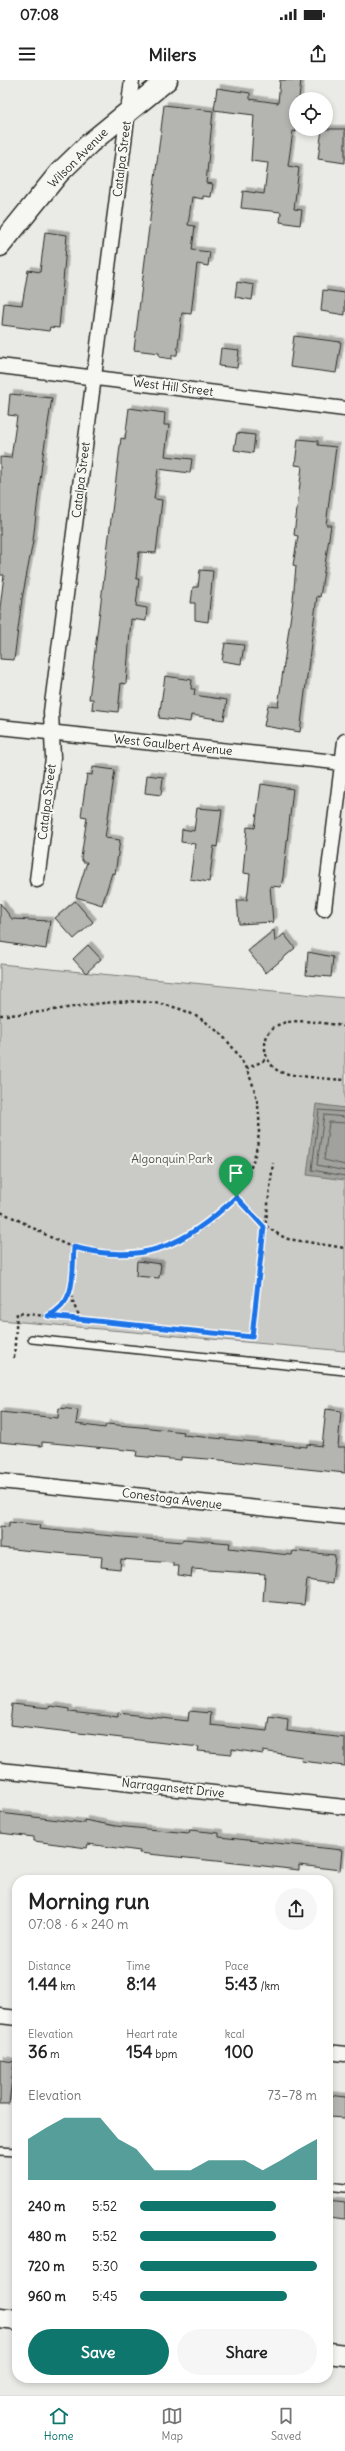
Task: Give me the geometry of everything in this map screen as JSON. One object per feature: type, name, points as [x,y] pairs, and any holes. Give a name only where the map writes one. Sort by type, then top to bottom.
[{"type":"street","name":"Catalpa Street","points":[[37,880],[53,758],[51,712],[132,80]]},
{"type":"street","name":"Wilson Avenue","points":[[0,246],[59,173],[90,143],[167,80]]},
{"type":"street","name":"West Hill Street","points":[[0,366],[345,409]]},
{"type":"street","name":"West Gaulbert Avenue","points":[[0,727],[344,763]]},
{"type":"street","points":[[324,909],[344,763],[345,741]]},
{"type":"street","name":"Conestoga Avenue","points":[[0,1481],[345,1517]]},
{"type":"street","name":"Narragansett Drive","points":[[0,1770],[345,1807]]},
{"type":"street","points":[[0,2016],[12,2017]]},
{"type":"street","points":[[333,2053],[345,2054]]},
{"type":"street","points":[[0,2318],[12,2319]]},
{"type":"street","points":[[333,2353],[345,2354]]},
{"type":"lane","points":[[32,1339],[345,1370]]},
{"type":"lane","points":[[0,2151],[12,2152]]},
{"type":"lane","points":[[333,2187],[345,2188]]},
{"type":"path","points":[[0,1015],[30,1014],[133,1001],[177,1008],[197,1017],[228,1040],[246,1069],[257,1099],[259,1136],[251,1169],[236,1197],[204,1226],[186,1238],[162,1248],[134,1254],[93,1252],[74,1247],[0,1212]]},
{"type":"path","points":[[345,1026],[298,1021],[279,1024],[266,1037],[265,1047],[267,1059],[279,1072],[345,1080]]},
{"type":"path","points":[[246,1069],[267,1059]]},
{"type":"path","points":[[14,1358],[17,1313],[252,1337],[264,1227],[273,1163]]},
{"type":"path","points":[[236,1197],[264,1227],[288,1239],[345,1248]]},
{"type":"path","points":[[74,1247],[70,1294],[74,1306],[83,1320]]},
{"type":"path","points":[[48,1316],[63,1307],[70,1294]]},
{"type":"green space","name":"Algonquin Park","points":[[0,964],[345,998],[345,1351],[0,1320]]},
{"type":"water","points":[[316,1104],[345,1108],[345,1180],[307,1175]]},
{"type":"building","points":[[280,80],[301,80],[300,92],[289,92],[289,136],[292,136],[288,166],[299,168],[294,209],[302,210],[300,225],[280,222],[281,212],[241,208],[243,191],[264,194],[268,163],[251,161],[254,115],[214,110],[217,88],[250,93],[250,99],[278,103]]},
{"type":"building","points":[[164,105],[213,111],[206,183],[213,184],[211,197],[203,196],[203,199],[192,197],[188,225],[195,226],[192,250],[210,252],[208,266],[197,264],[191,314],[182,313],[177,355],[172,355],[172,359],[159,357],[159,353],[134,350]]},
{"type":"building","points":[[333,129],[345,129],[345,163],[318,159],[321,136],[333,136]]},
{"type":"building","points":[[45,232],[67,235],[59,328],[50,327],[49,331],[2,325],[4,303],[22,305],[28,270],[40,272]]},
{"type":"building","points":[[237,282],[254,285],[252,300],[235,297]]},
{"type":"building","points":[[323,290],[345,293],[345,315],[321,311]]},
{"type":"building","points":[[294,336],[341,342],[336,373],[290,367]]},
{"type":"building","points":[[221,348],[239,350],[237,368],[219,366]]},
{"type":"building","points":[[10,394],[52,398],[43,455],[33,541],[22,599],[14,660],[0,659],[0,608],[4,575],[0,575],[0,457],[11,458],[17,416],[8,415]]},
{"type":"building","points":[[129,408],[165,413],[164,425],[169,425],[165,456],[192,459],[190,473],[158,469],[154,499],[162,500],[156,553],[139,552],[136,579],[139,579],[136,606],[147,608],[146,621],[131,619],[126,684],[121,683],[118,712],[92,709],[93,699],[89,699],[121,438],[125,439]]},
{"type":"building","points":[[237,433],[255,435],[253,453],[234,450]]},
{"type":"building","points":[[298,439],[318,441],[318,445],[336,447],[326,525],[331,525],[320,597],[317,596],[300,732],[264,726],[268,705],[278,706],[293,600],[296,566],[293,565],[298,536],[294,535],[302,466],[295,465]]},
{"type":"building","points":[[200,570],[213,571],[208,622],[195,620],[195,603],[191,603],[193,587],[198,587]]},
{"type":"building","points":[[225,643],[244,645],[241,664],[222,661]]},
{"type":"building","points":[[165,676],[192,680],[191,689],[195,689],[194,695],[227,700],[224,720],[191,715],[190,722],[159,718]]},
{"type":"building","points":[[93,767],[115,770],[105,838],[120,840],[115,874],[112,873],[102,905],[76,897],[87,862],[83,862],[81,858],[87,817],[81,816],[87,774],[92,775]]},
{"type":"building","points":[[147,775],[163,777],[161,795],[145,793]]},
{"type":"building","points":[[261,784],[293,789],[283,877],[281,887],[270,886],[273,922],[239,924],[237,900],[247,900],[250,874],[243,873],[247,827],[255,828]]},
{"type":"building","points":[[197,808],[222,810],[217,847],[214,846],[209,882],[190,879],[195,844],[181,842],[182,829],[194,831]]},
{"type":"building","points":[[75,901],[93,922],[74,939],[55,918]]},
{"type":"building","points":[[0,903],[12,919],[50,921],[46,949],[0,942]]},
{"type":"building","points":[[274,930],[275,942],[284,934],[295,948],[266,973],[248,951]]},
{"type":"building","points":[[88,945],[101,959],[86,973],[73,959]]},
{"type":"building","points":[[308,952],[333,957],[331,977],[306,975]]},
{"type":"building","points":[[137,1261],[161,1264],[159,1278],[136,1276]]},
{"type":"building","points":[[59,1408],[78,1410],[76,1424],[105,1428],[106,1424],[151,1428],[184,1432],[183,1435],[307,1447],[307,1444],[322,1446],[326,1409],[341,1411],[338,1447],[345,1447],[345,1473],[220,1460],[181,1457],[181,1460],[136,1456],[137,1451],[42,1442],[42,1446],[0,1442],[0,1412],[58,1418]]},
{"type":"building","points":[[9,1522],[40,1525],[39,1529],[123,1537],[182,1542],[183,1539],[230,1543],[229,1548],[280,1554],[292,1555],[293,1551],[335,1555],[332,1584],[307,1580],[304,1605],[263,1601],[265,1574],[192,1569],[191,1577],[178,1575],[179,1566],[173,1566],[173,1563],[121,1559],[120,1569],[101,1567],[102,1557],[0,1548],[0,1526],[9,1527]]},
{"type":"building","points":[[12,1704],[49,1708],[50,1706],[69,1709],[69,1712],[118,1717],[118,1713],[188,1721],[189,1711],[211,1713],[210,1725],[267,1731],[269,1716],[288,1719],[287,1731],[345,1738],[345,1766],[301,1761],[302,1757],[263,1751],[263,1754],[232,1749],[232,1754],[198,1751],[199,1747],[10,1725]]},
{"type":"building","points":[[0,1813],[84,1823],[84,1820],[116,1826],[189,1833],[190,1830],[219,1833],[219,1837],[342,1850],[340,1870],[299,1865],[299,1870],[139,1853],[140,1851],[88,1844],[87,1848],[34,1841],[34,1837],[0,1833]]},
{"type":"building","points":[[0,2060],[12,2062],[12,2079],[9,2104],[0,2104]]},
{"type":"building","points":[[333,2096],[345,2097],[345,2118],[333,2117]]},
{"type":"building","points":[[333,2201],[345,2202],[345,2219],[333,2218]]},
{"type":"route","points":[[236,1197],[264,1227],[252,1337],[48,1316],[58,1312],[63,1307],[70,1294],[74,1247],[93,1252],[113,1254],[134,1254],[162,1248],[186,1238],[204,1226],[236,1197]]}]
